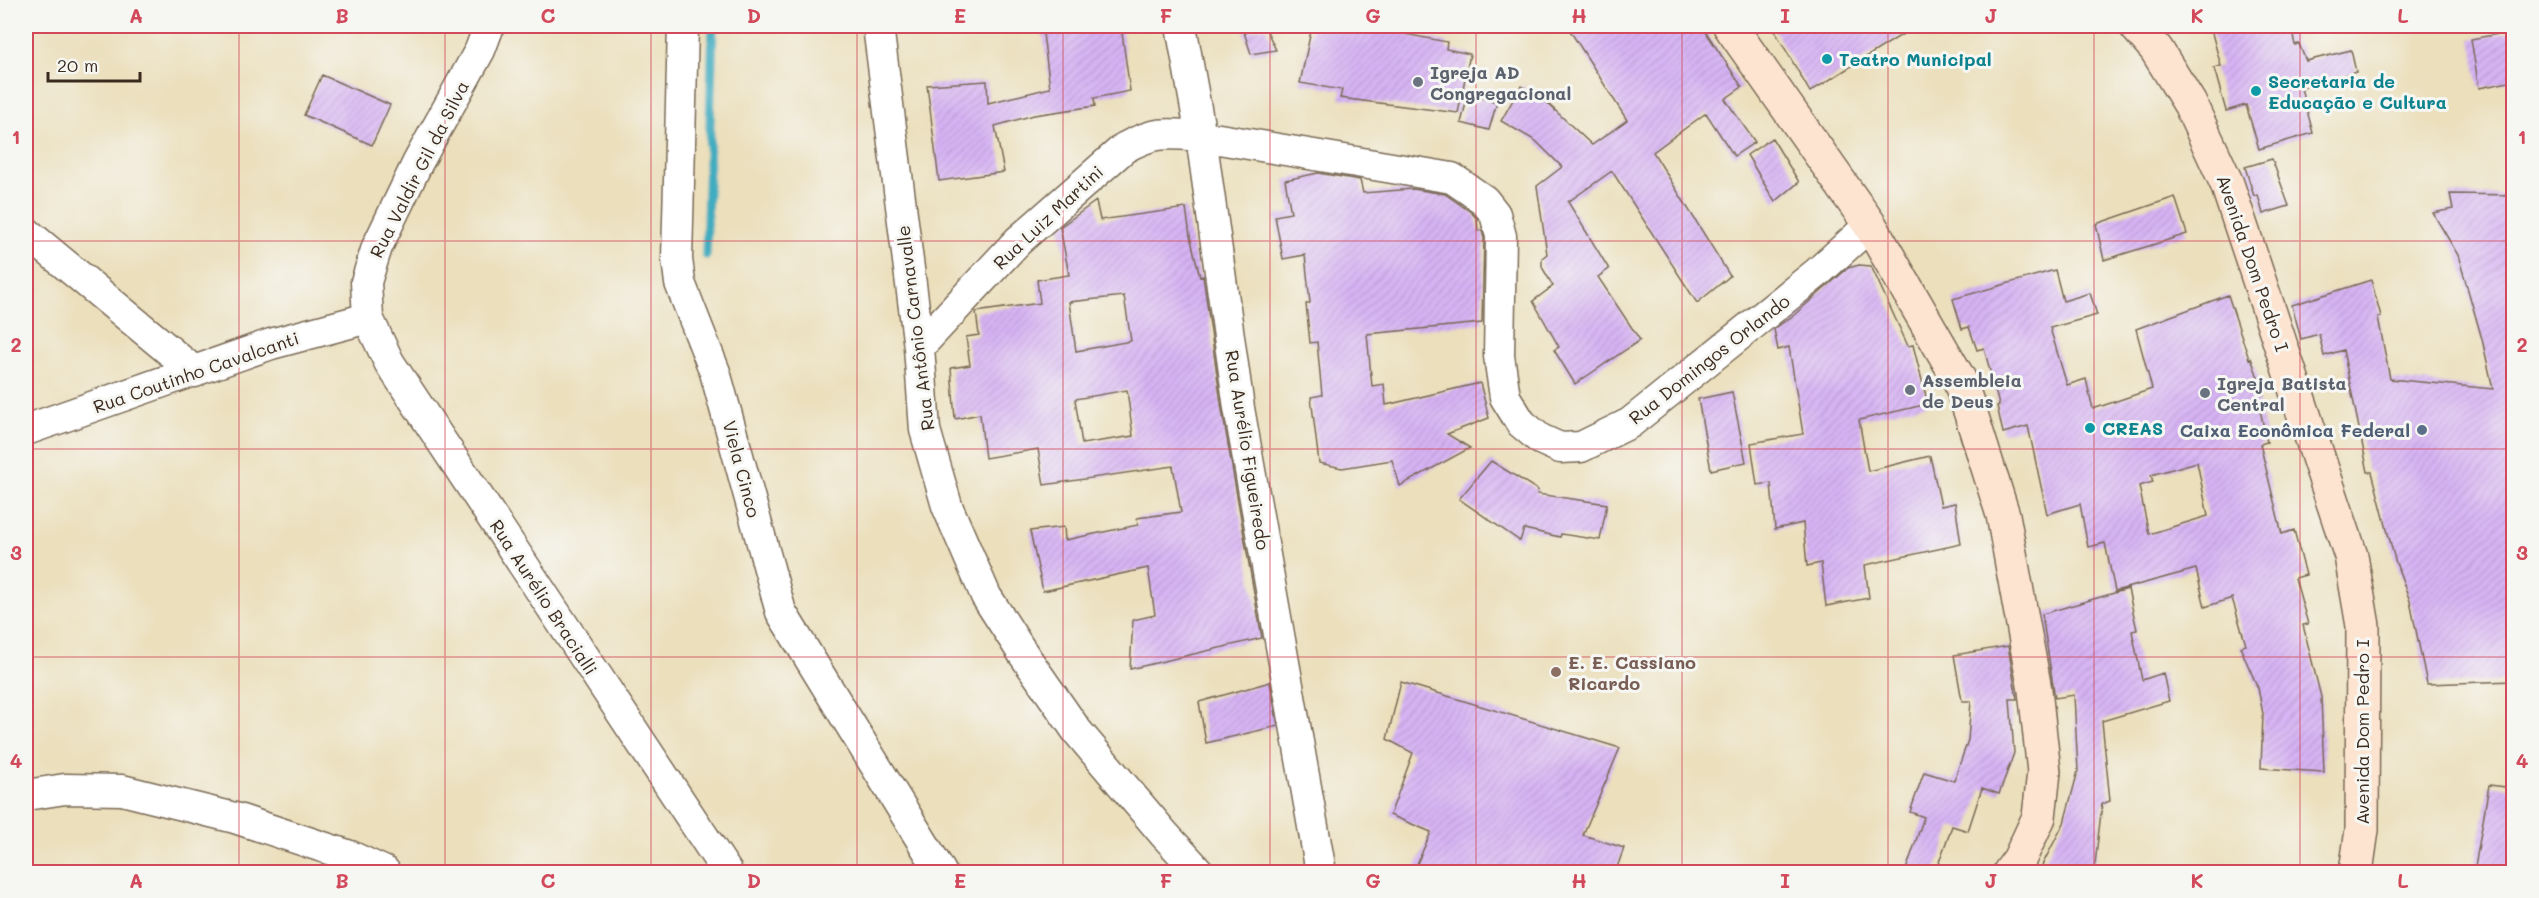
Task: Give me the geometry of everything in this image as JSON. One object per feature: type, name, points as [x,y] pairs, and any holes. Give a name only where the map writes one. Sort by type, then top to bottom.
[{"type":"main road","points":[[1730,26],[1870,225],[1959,379],[2003,515],[2035,690],[2044,772],[2039,817],[2019,860],[2010,873]]},
{"type":"main road","name":"Avenida Dom Pedro I","points":[[2136,26],[2156,49],[2190,104],[2227,184],[2351,556],[2363,626],[2362,830],[2356,873]]},
{"type":"street","name":"Rua Valdir Gil da Silva","points":[[368,318],[366,282],[377,247],[418,162],[480,50],[489,26]]},
{"type":"street","name":"Viela Cinco","points":[[683,26],[677,259],[680,283],[715,372],[781,612],[941,873]]},
{"type":"street","name":"Rua Antônio Carnavalle","points":[[878,26],[918,348],[925,430],[947,506],[986,596],[1024,655],[1077,731],[1199,873]]},
{"type":"street","name":"Rua Aurélio Figueiredo","points":[[1181,26],[1201,136],[1239,408],[1321,873]]},
{"type":"street","name":"Rua Luiz Martini","points":[[918,348],[1018,241],[1124,148],[1141,139],[1161,133],[1201,136]]},
{"type":"street","name":"Rua Domingos Orlando","points":[[1201,136],[1452,178],[1484,200],[1495,214],[1501,236],[1499,356],[1505,397],[1521,423],[1540,439],[1560,448],[1581,447],[1630,423],[1818,272],[1870,225]]},
{"type":"street","points":[[26,232],[195,372]]},
{"type":"street","name":"Rua Coutinho Cavalcanti","points":[[26,430],[271,344],[368,318]]},
{"type":"street","name":"Rua Aurélio Bracialli","points":[[368,318],[389,362],[727,873]]},
{"type":"street","points":[[26,795],[65,789],[122,790],[235,818],[350,856],[385,873]]},
{"type":"building","points":[[1042,26],[1121,26],[1130,91],[1094,98],[1095,106],[1034,115],[995,126],[1004,172],[939,181],[927,85],[987,81],[988,103],[1050,88]]},
{"type":"building","points":[[1312,26],[1406,26],[1405,34],[1447,42],[1446,49],[1470,54],[1458,113],[1340,98],[1342,90],[1300,83]]},
{"type":"building","points":[[1567,26],[1702,26],[1742,87],[1725,99],[1755,142],[1734,156],[1706,113],[1653,152],[1730,276],[1697,303],[1612,171],[1568,202],[1609,269],[1598,277],[1640,340],[1575,384],[1554,350],[1559,347],[1533,301],[1553,286],[1542,267],[1542,258],[1547,254],[1537,186],[1562,167],[1536,141],[1501,121],[1521,86],[1544,100],[1592,145],[1627,120]]},
{"type":"building","name":"Teatro Municipal","points":[[1772,26],[1916,26],[1810,92]]},
{"type":"building","points":[[2210,26],[2291,26],[2295,45],[2299,44],[2306,61],[2351,50],[2356,72],[2301,88],[2313,133],[2259,149],[2246,105],[2226,111],[2214,68],[2221,66]]},
{"type":"building","points":[[1265,27],[1276,50],[1251,54],[1244,32]]},
{"type":"building","points":[[2514,31],[2514,81],[2479,88],[2471,39]]},
{"type":"building","points":[[322,75],[390,105],[372,145],[304,115]]},
{"type":"building","points":[[1468,95],[1497,102],[1489,130],[1461,123]]},
{"type":"building","points":[[1772,138],[1799,182],[1775,202],[1747,155]]},
{"type":"building","points":[[2272,159],[2289,206],[2263,214],[2258,195],[2254,196],[2245,167]]},
{"type":"building","points":[[1318,173],[1360,180],[1363,193],[1413,189],[1445,194],[1472,213],[1477,219],[1478,231],[1482,230],[1484,238],[1482,323],[1367,334],[1372,386],[1384,384],[1386,405],[1480,383],[1489,418],[1447,434],[1470,448],[1400,486],[1392,460],[1342,468],[1319,463],[1311,397],[1322,395],[1317,342],[1310,343],[1306,304],[1310,303],[1305,255],[1283,259],[1275,216],[1291,213],[1285,180]]},
{"type":"building","points":[[2450,194],[2514,195],[2514,681],[2427,684],[2410,601],[2395,560],[2372,472],[2368,472],[2343,350],[2324,356],[2319,334],[2301,339],[2292,305],[2371,280],[2381,316],[2378,317],[2390,379],[2493,389],[2482,339],[2458,255],[2433,213],[2453,209]]},
{"type":"building","points":[[2175,197],[2187,234],[2104,260],[2096,224]]},
{"type":"building","points":[[1096,201],[1100,220],[1186,208],[1200,277],[1203,276],[1222,410],[1262,638],[1130,669],[1133,620],[1155,615],[1148,568],[1043,591],[1030,531],[1064,527],[1065,540],[1138,525],[1137,518],[1181,512],[1173,466],[1044,485],[1038,449],[985,458],[980,414],[955,419],[951,368],[970,365],[966,337],[979,335],[976,312],[1040,303],[1037,280],[1069,275],[1060,227]],"holes":[[[1124,296],[1131,341],[1076,351],[1069,302]],[[1127,390],[1133,436],[1082,444],[1075,399]]]},
{"type":"building","points":[[1859,265],[1871,266],[1908,346],[1913,345],[1928,404],[1859,420],[1868,471],[1930,456],[1941,506],[1955,503],[1961,544],[1865,565],[1869,598],[1826,606],[1821,563],[1807,566],[1803,523],[1775,529],[1771,483],[1757,485],[1751,443],[1803,434],[1789,347],[1778,350],[1774,329],[1794,315],[1848,268]]},
{"type":"building","points":[[2055,270],[2063,301],[2090,293],[2097,315],[2050,328],[2067,385],[2086,379],[2093,409],[2152,389],[2136,329],[2228,295],[2249,359],[2251,358],[2264,394],[2257,396],[2267,442],[2260,444],[2282,534],[2294,530],[2306,575],[2295,578],[2308,624],[2303,625],[2321,697],[2324,772],[2261,768],[2263,714],[2258,688],[2240,647],[2246,645],[2232,598],[2205,607],[2196,569],[2115,591],[2105,543],[2088,547],[2080,504],[2047,514],[2028,426],[2003,433],[1997,406],[1999,405],[1984,348],[1977,350],[1969,327],[1962,329],[1953,299]],"holes":[[[2197,462],[2208,516],[2149,534],[2139,486],[2153,482],[2151,475]]]},
{"type":"building","points":[[1732,392],[1746,462],[1711,470],[1698,399]]},
{"type":"building","points":[[1491,461],[1538,490],[1537,494],[1607,504],[1600,540],[1561,534],[1560,537],[1524,529],[1520,541],[1459,499]]},
{"type":"building","points":[[2128,589],[2137,630],[2132,631],[2142,680],[2163,673],[2169,701],[2102,721],[2110,801],[2102,804],[2094,873],[2038,873],[2064,823],[2078,771],[2074,695],[2055,698],[2042,614]]},
{"type":"building","points":[[2008,646],[2017,699],[2010,699],[2014,753],[1999,794],[1982,788],[1968,831],[1952,826],[1935,873],[1905,873],[1924,817],[1910,812],[1924,772],[1954,781],[1968,740],[1971,701],[1962,701],[1954,655]]},
{"type":"building","points":[[1270,682],[1278,726],[1206,743],[1199,702]]},
{"type":"building","points":[[1401,682],[1620,748],[1583,835],[1624,848],[1615,873],[1413,873],[1431,832],[1390,815],[1413,753],[1387,739]]},
{"type":"building","points":[[2489,785],[2514,788],[2514,873],[2474,873]]},
{"type":"waterway","points":[[706,255],[713,26]]},
{"type":"place","name":"Teatro Municipal","points":[[1827,59]]},
{"type":"place","name":"Igreja AD Congregacional","points":[[1418,82]]},
{"type":"place","name":"Secretaria de Educação e Cultura","points":[[2256,91]]},
{"type":"place","name":"Assembleia de Deus","points":[[1910,390]]},
{"type":"place","name":"Igreja Batista Central","points":[[2205,393]]},
{"type":"place","name":"CREAS","points":[[2090,428]]},
{"type":"place","name":"Caixa Econômica Federal","points":[[2422,430]]},
{"type":"place","name":"E. E. Cassiano Ricardo","points":[[1556,672]]}]
